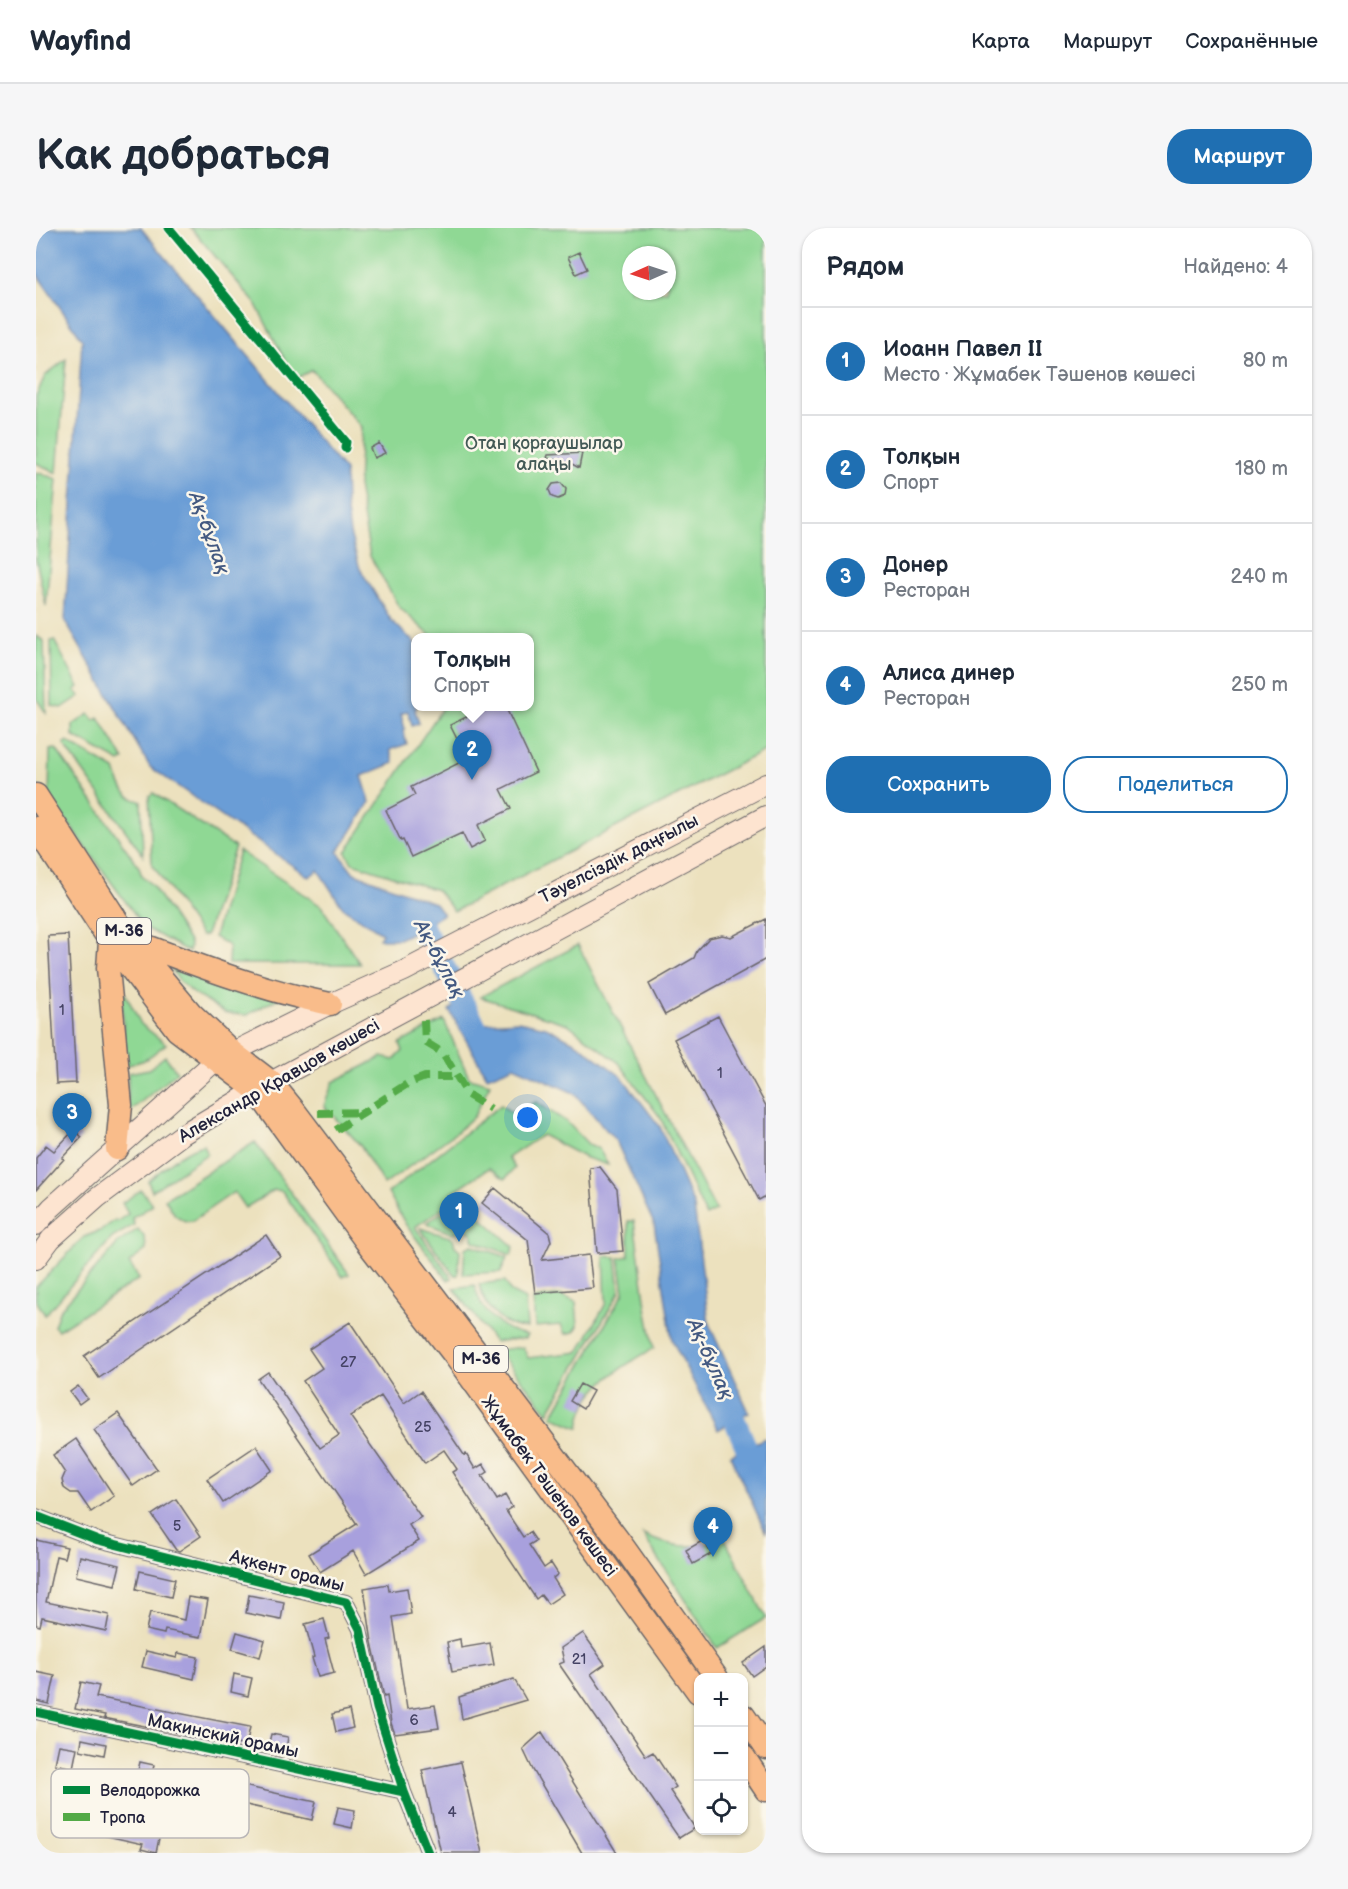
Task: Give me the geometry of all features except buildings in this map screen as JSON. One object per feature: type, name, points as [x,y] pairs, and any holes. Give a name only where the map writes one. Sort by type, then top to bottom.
[{"type":"main road","name":"Тәуелсіздік даңғылы","points":[[404,971],[766,784]]},
{"type":"main road","name":"M-36","points":[[36,795],[120,940],[177,1030],[224,1056]]},
{"type":"main road","name":"Тәуелсіздік даңғылы","points":[[418,1002],[766,816]]},
{"type":"main road","name":"M-36","points":[[36,828],[120,940]]},
{"type":"main road","points":[[117,1149],[121,1105],[108,968],[120,940],[272,991],[330,1004]]},
{"type":"main road","name":"Александр Кравцов көшесі","points":[[36,1225],[51,1208],[224,1056],[404,971]]},
{"type":"main road","name":"Александр Кравцов көшесі","points":[[36,1258],[51,1239],[97,1198],[183,1134],[263,1086],[418,1002]]},
{"type":"main road","name":"Жұмабек Тәшенов көшесі","points":[[224,1056],[263,1086],[306,1126],[615,1536],[714,1673]]},
{"type":"main road","name":"Жұмабек Тәшенов көшесі","points":[[263,1086],[365,1240],[452,1352],[694,1685]]},
{"type":"main road","points":[[748,1722],[766,1748]]},
{"type":"main road","points":[[748,1763],[766,1790]]},
{"type":"street","name":"Ақкент орамы","points":[[36,1516],[98,1540],[346,1602],[360,1629],[377,1708],[404,1792],[428,1853]]},
{"type":"street","name":"Макинский орамы","points":[[36,1712],[404,1792]]},
{"type":"green space","name":"Отан қорғаушылар алаңы","points":[[191,228],[766,228],[766,750],[454,911],[437,890],[352,863],[346,852],[440,711],[534,711],[534,633],[428,633],[399,607],[370,556],[358,486],[361,427],[312,370],[295,379],[255,303]]},
{"type":"green space","points":[[66,359],[57,473],[36,463],[36,396],[45,376]]},
{"type":"green space","points":[[36,472],[57,479],[46,606],[36,559]]},
{"type":"green space","points":[[36,636],[44,641],[46,713],[36,698]]},
{"type":"green space","points":[[54,640],[79,687],[75,690],[80,696],[62,708],[52,706],[51,641]]},
{"type":"green space","points":[[89,714],[94,721],[99,718],[124,760],[120,762],[73,736],[73,725]]},
{"type":"green space","points":[[67,742],[115,770],[127,794],[141,801],[143,855],[64,745]]},
{"type":"green space","points":[[56,749],[139,867],[142,877],[152,885],[190,943],[189,952],[144,927],[49,797],[50,750]]},
{"type":"green space","points":[[153,793],[235,847],[206,935],[201,936],[152,864],[149,796]]},
{"type":"green space","points":[[239,851],[321,906],[360,964],[228,964],[229,946],[214,937]]},
{"type":"green space","points":[[578,945],[716,1211],[706,1216],[660,1117],[619,1063],[568,1024],[480,997]]},
{"type":"green space","points":[[167,962],[279,998],[247,1015],[226,1013],[197,996],[180,982]]},
{"type":"green space","points":[[121,985],[141,1024],[166,1044],[145,1060],[125,1066]]},
{"type":"green space","points":[[444,1020],[469,1078],[490,1084],[474,1116],[458,1131],[384,1185],[360,1145],[324,1106],[333,1082],[382,1057],[394,1060],[403,1051],[400,1043]]},
{"type":"green space","points":[[165,1056],[177,1072],[128,1113],[128,1073],[149,1069]]},
{"type":"green space","points":[[536,1102],[567,1122],[588,1144],[599,1149],[608,1165],[586,1158],[542,1135],[508,1158],[515,1168],[505,1179],[489,1168],[451,1193],[453,1201],[415,1227],[452,1278],[448,1280],[406,1225],[388,1193],[501,1105],[512,1113]]},
{"type":"green space","points":[[255,1142],[349,1274],[343,1277],[282,1191],[274,1190],[245,1208],[234,1192],[192,1221],[185,1221],[175,1215],[165,1199]]},
{"type":"green space","points":[[203,1145],[207,1154],[152,1191],[148,1181],[181,1155]]},
{"type":"green space","points":[[141,1190],[153,1205],[132,1218],[134,1225],[112,1238],[45,1315],[36,1300],[36,1287],[84,1237],[102,1230],[128,1214],[122,1203]]},
{"type":"green space","points":[[459,1201],[463,1204],[462,1230],[453,1234],[426,1223]]},
{"type":"green space","points":[[467,1205],[514,1247],[511,1255],[474,1241],[472,1234],[467,1230]]},
{"type":"green space","points":[[628,1221],[634,1221],[654,1348],[614,1374],[596,1390],[583,1411],[579,1428],[552,1416],[624,1292],[619,1258],[629,1256]]},
{"type":"green space","points":[[420,1228],[453,1238],[455,1246],[460,1250],[458,1275],[454,1275]]},
{"type":"green space","points":[[138,1229],[145,1238],[146,1250],[129,1263],[139,1279],[58,1330],[54,1326],[59,1311],[118,1243]]},
{"type":"green space","points":[[472,1245],[507,1257],[501,1272],[463,1274],[465,1248]]},
{"type":"green space","points":[[604,1256],[616,1257],[620,1291],[548,1413],[497,1350],[523,1347],[528,1358],[579,1352],[606,1303]]},
{"type":"green space","points":[[505,1281],[511,1292],[525,1299],[527,1328],[502,1321],[490,1309],[479,1284]]},
{"type":"green space","points":[[475,1285],[486,1311],[508,1329],[527,1335],[525,1338],[494,1342],[454,1288]]},
{"type":"green space","points":[[560,1295],[576,1302],[578,1326],[574,1332],[565,1334],[561,1325],[535,1327],[533,1299]]},
{"type":"green space","points":[[643,1535],[683,1546],[703,1545],[724,1538],[766,1618],[717,1648]]},
{"type":"water","points":[[36,228],[141,228],[345,471],[350,533],[360,569],[391,620],[411,639],[411,711],[415,711],[419,723],[412,726],[408,711],[401,714],[407,744],[390,750],[394,763],[362,776],[370,802],[338,852],[354,873],[435,903],[443,914],[418,930],[399,939],[379,939],[382,933],[343,908],[318,870],[309,877],[150,767],[65,621],[82,339],[36,273]]},
{"type":"water","points":[[471,997],[485,1023],[518,1021],[546,1027],[578,1044],[622,1077],[660,1127],[694,1206],[709,1324],[749,1412],[718,1430],[672,1340],[654,1224],[616,1141],[574,1093],[514,1066],[487,1077],[449,1010]]},
{"type":"water","points":[[766,1439],[766,1533],[730,1455]]},
{"type":"waterway","name":"Ақ-бұлақ","points":[[403,906],[415,912],[476,1027]]},
{"type":"waterway","name":"Ақ-бұлақ","points":[[723,1392],[751,1459],[766,1486]]},
{"type":"marked path","points":[[424,1020],[425,1042],[443,1053],[468,1095],[491,1109]]},
{"type":"marked path","points":[[336,1130],[407,1084],[425,1077],[458,1077]]},
{"type":"marked path","points":[[318,1113],[364,1112]]},
{"type":"cycle path","points":[[169,228],[346,442],[345,448]]},
{"type":"cycle path","points":[[36,1516],[98,1540],[346,1602],[360,1629],[377,1708],[404,1792],[428,1853]]},
{"type":"cycle path","points":[[36,1712],[404,1792]]},
{"type":"place","name":"Толқын","points":[[472,780]]},
{"type":"place","name":"Донер","points":[[72,1143]]},
{"type":"place","name":"Иоанн Павел II","points":[[459,1242]]},
{"type":"place","name":"Алиса динер","points":[[713,1557]]}]
